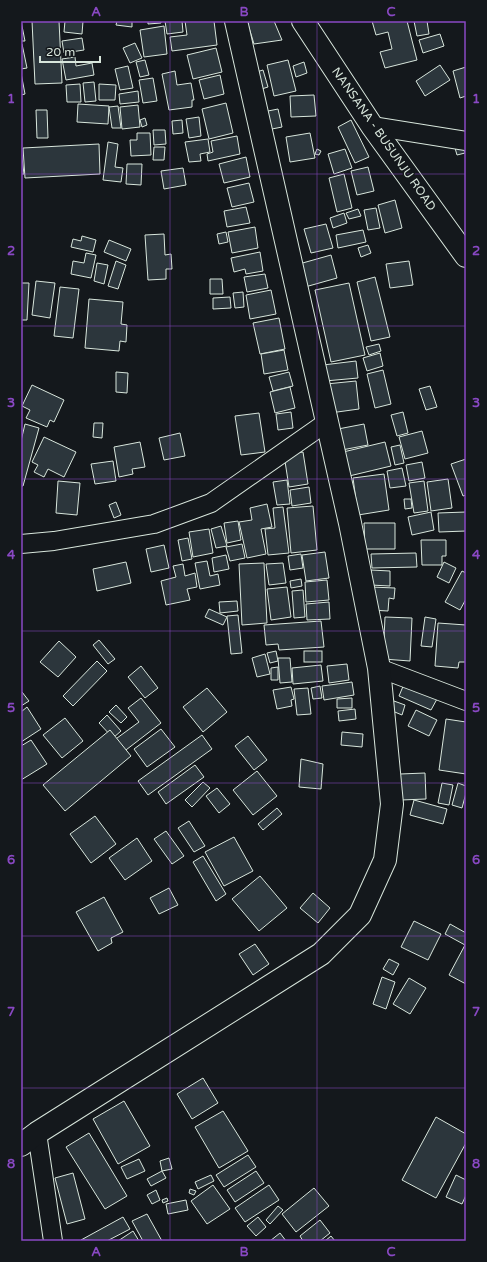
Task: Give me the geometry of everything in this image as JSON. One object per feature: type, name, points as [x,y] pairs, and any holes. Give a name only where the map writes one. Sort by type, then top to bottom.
[{"type":"street","points":[[53,1241],[29,1139],[321,954],[360,915],[385,860],[392,804],[379,668],[350,523],[236,21]]},
{"type":"street","name":"NANSANA - BUSUNJU ROAD","points":[[303,21],[372,126],[466,256]]},
{"type":"street","points":[[372,126],[466,141]]},
{"type":"street","points":[[21,544],[54,541],[154,524],[211,503],[326,422]]},
{"type":"street","points":[[379,668],[466,701]]},
{"type":"building","points":[[21,21],[25,41],[21,41]]},
{"type":"building","points":[[32,21],[59,21],[62,83],[35,84]]},
{"type":"building","points":[[65,21],[83,21],[82,34],[64,32]]},
{"type":"building","points":[[117,21],[132,21],[132,27],[116,25]]},
{"type":"building","points":[[148,21],[161,21],[161,23],[148,24]]},
{"type":"building","points":[[165,21],[182,21],[183,32],[167,34]]},
{"type":"building","points":[[185,21],[214,21],[217,45],[172,51],[170,37],[187,35]]},
{"type":"building","points":[[247,21],[274,21],[282,40],[254,44]]},
{"type":"building","points":[[372,21],[407,21],[417,60],[385,68],[380,52],[392,49],[388,32],[376,35]]},
{"type":"building","points":[[414,21],[427,21],[429,34],[417,36]]},
{"type":"building","points":[[164,26],[167,54],[144,57],[140,30]]},
{"type":"building","points":[[440,34],[444,46],[423,53],[419,40]]},
{"type":"building","points":[[82,38],[84,50],[64,53],[62,41]]},
{"type":"building","points":[[135,43],[142,58],[130,63],[123,48]]},
{"type":"building","points":[[22,44],[27,68],[21,69],[21,45]]},
{"type":"building","points":[[216,48],[222,72],[193,79],[187,55]]},
{"type":"building","points":[[75,57],[76,66],[92,63],[94,75],[66,80],[62,59]]},
{"type":"building","points":[[145,60],[149,75],[140,77],[136,62]]},
{"type":"building","points":[[288,60],[296,91],[274,96],[267,65]]},
{"type":"building","points":[[304,62],[307,73],[296,77],[293,66]]},
{"type":"building","points":[[440,65],[450,80],[425,96],[416,81]]},
{"type":"building","points":[[128,66],[133,88],[120,90],[115,69]]},
{"type":"building","points":[[466,67],[466,96],[460,98],[453,71]]},
{"type":"building","points":[[263,70],[268,87],[255,91],[250,74]]},
{"type":"building","points":[[175,71],[177,85],[191,83],[194,100],[192,100],[192,107],[169,110],[162,74]]},
{"type":"building","points":[[21,73],[25,94],[21,95]]},
{"type":"building","points":[[220,75],[224,94],[204,99],[199,80]]},
{"type":"building","points":[[153,78],[157,101],[143,103],[139,80]]},
{"type":"building","points":[[94,82],[96,101],[85,102],[83,83]]},
{"type":"building","points":[[80,84],[81,102],[67,102],[66,85]]},
{"type":"building","points":[[99,84],[116,85],[115,100],[99,100]]},
{"type":"building","points":[[138,91],[139,102],[120,104],[119,94]]},
{"type":"building","points":[[314,95],[316,116],[291,117],[290,96]]},
{"type":"building","points":[[226,103],[233,133],[209,139],[202,109]]},
{"type":"building","points":[[78,104],[109,106],[108,124],[77,122]]},
{"type":"building","points":[[138,105],[140,127],[122,129],[120,107]]},
{"type":"building","points":[[118,106],[121,128],[112,128],[109,107]]},
{"type":"building","points":[[278,109],[282,127],[267,130],[263,112]]},
{"type":"building","points":[[36,110],[47,110],[48,138],[37,138]]},
{"type":"building","points":[[199,117],[201,136],[189,138],[186,119]]},
{"type":"building","points":[[145,118],[147,125],[142,127],[140,120]]},
{"type":"building","points":[[182,120],[183,133],[173,134],[172,121]]},
{"type":"building","points":[[351,120],[369,157],[355,163],[338,127]]},
{"type":"building","points":[[153,130],[165,130],[166,144],[154,145]]},
{"type":"building","points":[[137,133],[150,133],[151,155],[131,156],[130,140],[137,140]]},
{"type":"building","points":[[310,133],[315,158],[290,162],[286,137]]},
{"type":"building","points":[[237,136],[240,154],[208,161],[207,154],[213,152],[211,141]]},
{"type":"building","points":[[208,139],[210,152],[200,154],[201,161],[189,162],[185,142]]},
{"type":"building","points":[[108,142],[118,144],[115,167],[123,168],[121,182],[103,180]]},
{"type":"building","points":[[99,144],[100,174],[25,178],[23,148]]},
{"type":"building","points":[[463,146],[465,153],[457,155],[455,148]]},
{"type":"building","points":[[154,147],[165,147],[164,160],[153,160]]},
{"type":"building","points":[[317,149],[321,151],[319,155],[315,154]]},
{"type":"building","points":[[345,149],[352,168],[334,174],[328,154]]},
{"type":"building","points":[[21,150],[24,174],[21,174]]},
{"type":"building","points":[[246,157],[250,177],[224,183],[219,164]]},
{"type":"building","points":[[127,164],[142,164],[141,185],[126,184]]},
{"type":"building","points":[[368,167],[374,191],[357,195],[351,171]]},
{"type":"building","points":[[183,168],[186,185],[164,189],[161,171]]},
{"type":"building","points":[[344,174],[352,208],[337,212],[329,178]]},
{"type":"building","points":[[249,183],[254,202],[232,207],[227,188]]},
{"type":"building","points":[[395,200],[402,228],[385,233],[378,205]]},
{"type":"building","points":[[246,207],[250,223],[227,227],[224,211]]},
{"type":"building","points":[[376,208],[380,228],[368,230],[364,210]]},
{"type":"building","points":[[358,209],[361,216],[349,219],[346,213]]},
{"type":"building","points":[[344,213],[347,223],[333,228],[330,218]]},
{"type":"building","points":[[326,224],[333,248],[311,253],[304,229]]},
{"type":"building","points":[[255,227],[258,248],[232,253],[228,232]]},
{"type":"building","points":[[363,230],[366,242],[338,248],[336,235]]},
{"type":"building","points":[[226,232],[228,242],[219,244],[217,234]]},
{"type":"building","points":[[164,234],[165,255],[171,254],[172,269],[166,269],[166,279],[148,280],[145,235]]},
{"type":"building","points":[[82,236],[96,240],[93,252],[71,247],[73,239],[81,241]]},
{"type":"building","points":[[109,240],[131,249],[126,261],[104,252]]},
{"type":"building","points":[[368,245],[371,253],[361,257],[358,248]]},
{"type":"building","points":[[260,252],[263,271],[246,274],[245,269],[234,272],[231,258]]},
{"type":"building","points":[[86,253],[96,255],[91,278],[71,274],[73,261],[84,263]]},
{"type":"building","points":[[331,255],[337,278],[305,287],[299,264]]},
{"type":"building","points":[[116,261],[126,265],[118,289],[108,286]]},
{"type":"building","points":[[409,261],[413,285],[390,288],[386,264]]},
{"type":"building","points":[[97,263],[108,265],[104,284],[94,281]]},
{"type":"building","points":[[265,274],[268,288],[247,292],[244,277]]},
{"type":"building","points":[[375,277],[390,337],[371,341],[357,282]]},
{"type":"building","points":[[210,279],[222,279],[223,294],[210,294]]},
{"type":"building","points":[[36,281],[55,283],[50,318],[32,315]]},
{"type":"building","points":[[21,283],[29,283],[27,320],[21,320]]},
{"type":"building","points":[[349,283],[365,355],[331,362],[315,290]]},
{"type":"building","points":[[60,287],[79,289],[73,338],[54,336]]},
{"type":"building","points":[[271,290],[276,314],[250,319],[246,295]]},
{"type":"building","points":[[243,292],[244,307],[235,308],[233,293]]},
{"type":"building","points":[[230,297],[231,308],[213,309],[213,298]]},
{"type":"building","points":[[89,299],[123,302],[121,324],[127,325],[126,342],[120,341],[119,351],[85,348]]},
{"type":"building","points":[[279,318],[285,349],[260,354],[253,323]]},
{"type":"building","points":[[379,344],[381,351],[369,355],[366,347]]},
{"type":"building","points":[[284,350],[288,370],[264,374],[261,354]]},
{"type":"building","points":[[380,353],[383,366],[367,371],[363,358]]},
{"type":"building","points":[[356,361],[358,378],[325,381],[323,365]]},
{"type":"building","points":[[383,370],[391,404],[375,408],[367,374]]},
{"type":"building","points":[[116,372],[128,373],[127,393],[116,392]]},
{"type":"building","points":[[289,372],[293,386],[273,391],[269,377]]},
{"type":"building","points":[[356,381],[359,409],[330,413],[326,384]]},
{"type":"building","points":[[32,385],[64,400],[54,422],[50,420],[47,427],[26,418],[30,410],[22,406]]},
{"type":"building","points":[[430,386],[437,407],[426,410],[419,389]]},
{"type":"building","points":[[290,387],[295,408],[275,413],[270,392]]},
{"type":"building","points":[[291,412],[293,428],[278,430],[276,414]]},
{"type":"building","points":[[403,412],[408,433],[397,436],[391,415]]},
{"type":"building","points":[[259,413],[265,452],[241,455],[235,416]]},
{"type":"building","points":[[94,423],[103,423],[102,438],[93,437]]},
{"type":"building","points":[[25,424],[39,428],[23,486],[21,486],[21,441]]},
{"type":"building","points":[[364,424],[368,445],[342,450],[338,429]]},
{"type":"building","points":[[422,431],[428,453],[405,459],[399,437]]},
{"type":"building","points":[[180,433],[185,456],[164,460],[159,438]]},
{"type":"building","points":[[44,437],[76,452],[64,477],[48,469],[44,477],[34,472],[38,465],[32,462]]},
{"type":"building","points":[[140,442],[145,467],[132,469],[133,474],[119,477],[114,447]]},
{"type":"building","points":[[385,442],[391,466],[345,477],[339,453]]},
{"type":"building","points":[[400,445],[404,463],[395,465],[391,447]]},
{"type":"building","points":[[303,452],[308,484],[289,487],[284,455]]},
{"type":"building","points":[[466,459],[466,495],[463,496],[451,464]]},
{"type":"building","points":[[113,461],[116,481],[95,484],[91,464]]},
{"type":"building","points":[[422,462],[425,478],[409,481],[406,465]]},
{"type":"building","points":[[402,468],[406,486],[390,488],[387,471]]},
{"type":"building","points":[[384,474],[389,510],[358,515],[353,478]]},
{"type":"building","points":[[448,479],[452,508],[431,511],[427,482]]},
{"type":"building","points":[[287,480],[290,504],[277,505],[273,482]]},
{"type":"building","points":[[58,481],[80,483],[77,515],[56,513]]},
{"type":"building","points":[[424,481],[428,511],[414,513],[409,483]]},
{"type":"building","points":[[309,487],[311,503],[292,506],[290,490]]},
{"type":"building","points":[[404,499],[411,499],[412,508],[405,509]]},
{"type":"building","points":[[116,502],[121,515],[114,518],[109,505]]},
{"type":"building","points":[[267,504],[272,527],[261,529],[266,554],[247,558],[239,522],[252,520],[250,508]]},
{"type":"building","points":[[313,506],[317,550],[291,553],[287,508]]},
{"type":"building","points":[[283,507],[289,553],[268,555],[265,529],[275,528],[273,508]]},
{"type":"building","points":[[431,512],[434,530],[412,535],[408,517]]},
{"type":"building","points":[[466,512],[466,531],[439,532],[438,513]]},
{"type":"building","points":[[238,521],[241,540],[227,543],[224,523]]},
{"type":"building","points":[[364,523],[395,523],[395,549],[365,549]]},
{"type":"building","points":[[221,526],[227,546],[216,548],[211,529]]},
{"type":"building","points":[[209,529],[213,553],[193,557],[189,532]]},
{"type":"building","points":[[188,538],[192,559],[182,561],[178,540]]},
{"type":"building","points":[[421,540],[446,540],[446,556],[442,556],[442,565],[422,565]]},
{"type":"building","points":[[242,544],[245,558],[230,561],[226,547]]},
{"type":"building","points":[[164,545],[169,568],[151,572],[146,549]]},
{"type":"building","points":[[325,552],[329,578],[306,581],[302,555]]},
{"type":"building","points":[[416,553],[417,567],[372,568],[371,554]]},
{"type":"building","points":[[301,554],[303,568],[290,570],[288,556]]},
{"type":"building","points":[[226,555],[229,569],[214,572],[212,558]]},
{"type":"building","points":[[207,561],[210,576],[218,574],[220,585],[200,589],[195,563]]},
{"type":"building","points":[[126,562],[131,583],[97,591],[93,569]]},
{"type":"building","points":[[444,562],[456,568],[449,583],[437,577]]},
{"type":"building","points":[[264,563],[267,623],[242,625],[239,564]]},
{"type":"building","points":[[283,563],[286,583],[269,585],[266,564]]},
{"type":"building","points":[[183,564],[185,576],[195,573],[197,587],[187,589],[190,600],[166,605],[161,581],[176,577],[173,566]]},
{"type":"building","points":[[371,570],[390,571],[390,586],[370,585]]},
{"type":"building","points":[[462,571],[466,573],[466,599],[460,610],[445,602]]},
{"type":"building","points":[[301,579],[302,586],[291,588],[290,581]]},
{"type":"building","points":[[327,580],[329,600],[306,602],[305,582]]},
{"type":"building","points":[[287,587],[291,617],[271,620],[267,589]]},
{"type":"building","points":[[371,587],[395,588],[394,599],[389,598],[388,611],[370,610]]},
{"type":"building","points":[[303,590],[305,617],[294,618],[292,591]]},
{"type":"building","points":[[237,601],[238,611],[220,613],[219,602]]},
{"type":"building","points":[[329,602],[330,619],[307,620],[306,604]]},
{"type":"building","points":[[209,609],[227,617],[223,625],[205,617]]},
{"type":"building","points":[[238,615],[242,653],[231,654],[227,616]]},
{"type":"building","points":[[385,617],[412,618],[410,661],[383,659]]},
{"type":"building","points":[[425,617],[436,619],[432,647],[421,646]]},
{"type":"building","points":[[321,621],[324,647],[279,650],[278,644],[266,645],[264,625]]},
{"type":"building","points":[[438,623],[466,625],[466,662],[459,662],[458,668],[435,666]]},
{"type":"building","points":[[99,640],[115,659],[108,664],[93,645]]},
{"type":"building","points":[[59,641],[76,657],[58,677],[40,662]]},
{"type":"building","points":[[276,651],[278,661],[270,663],[267,653]]},
{"type":"building","points":[[304,651],[322,651],[322,662],[304,662]]},
{"type":"building","points":[[265,654],[270,674],[257,677],[252,658]]},
{"type":"building","points":[[278,658],[290,658],[292,682],[280,683]]},
{"type":"building","points":[[97,661],[107,671],[73,706],[63,696]]},
{"type":"building","points":[[347,664],[349,680],[329,683],[327,666]]},
{"type":"building","points":[[321,665],[323,681],[293,684],[292,668]]},
{"type":"building","points":[[141,666],[158,688],[145,698],[128,677]]},
{"type":"building","points":[[278,667],[278,680],[271,680],[271,668]]},
{"type":"building","points":[[352,682],[354,695],[324,700],[322,686]]},
{"type":"building","points":[[404,684],[437,699],[431,710],[399,696]]},
{"type":"building","points":[[320,686],[322,698],[313,699],[311,688]]},
{"type":"building","points":[[291,687],[294,699],[291,700],[292,706],[277,709],[273,690]]},
{"type":"building","points":[[207,688],[227,712],[203,732],[183,707]]},
{"type":"building","points":[[308,688],[311,714],[297,715],[294,689]]},
{"type":"building","points":[[22,692],[29,701],[21,706],[21,693]]},
{"type":"building","points":[[141,698],[161,723],[122,753],[113,741],[139,722],[128,708]]},
{"type":"building","points":[[352,698],[352,708],[337,708],[337,699]]},
{"type":"building","points":[[394,701],[405,705],[402,715],[390,710]]},
{"type":"building","points":[[116,705],[127,717],[121,723],[109,712]]},
{"type":"building","points":[[27,707],[41,729],[21,742],[21,712]]},
{"type":"building","points":[[355,709],[356,719],[339,721],[338,711]]},
{"type":"building","points":[[416,710],[437,720],[429,736],[408,726]]},
{"type":"building","points":[[107,715],[121,731],[113,738],[99,723]]},
{"type":"building","points":[[65,718],[83,741],[62,758],[43,735]]},
{"type":"building","points":[[446,719],[466,722],[466,774],[439,770]]},
{"type":"building","points":[[161,729],[175,747],[147,767],[134,749]]},
{"type":"building","points":[[110,730],[131,756],[65,811],[43,785]]},
{"type":"building","points":[[342,732],[363,734],[362,747],[341,745]]},
{"type":"building","points":[[202,735],[212,749],[148,795],[138,781]]},
{"type":"building","points":[[248,736],[267,760],[254,770],[235,746]]},
{"type":"building","points":[[31,740],[47,764],[21,780],[21,746]]},
{"type":"building","points":[[301,759],[323,764],[321,789],[299,787]]},
{"type":"building","points":[[195,765],[204,777],[166,804],[158,792]]},
{"type":"building","points":[[257,771],[277,796],[253,815],[233,790]]},
{"type":"building","points":[[425,773],[426,799],[401,800],[400,774]]},
{"type":"building","points":[[203,782],[210,788],[192,807],[185,800]]},
{"type":"building","points":[[442,783],[453,785],[449,805],[438,803]]},
{"type":"building","points":[[458,783],[466,786],[466,793],[462,808],[452,805]]},
{"type":"building","points":[[217,788],[230,804],[219,813],[206,796]]},
{"type":"building","points":[[414,800],[447,809],[443,824],[410,815]]},
{"type":"building","points":[[277,808],[282,814],[263,830],[258,824]]},
{"type":"building","points":[[95,816],[116,844],[91,863],[70,834]]},
{"type":"building","points":[[189,821],[205,846],[194,852],[178,828]]},
{"type":"building","points":[[166,831],[184,856],[172,864],[154,839]]},
{"type":"building","points":[[234,837],[253,871],[224,886],[205,852]]},
{"type":"building","points":[[137,838],[152,861],[125,880],[109,858]]},
{"type":"building","points":[[203,856],[226,894],[216,901],[193,862]]},
{"type":"building","points":[[260,876],[287,908],[259,931],[232,899]]},
{"type":"building","points":[[169,888],[178,905],[159,914],[150,898]]},
{"type":"building","points":[[313,893],[330,908],[318,923],[300,908]]},
{"type":"building","points":[[104,897],[123,932],[111,938],[112,943],[98,951],[76,912]]},
{"type":"building","points":[[414,921],[441,934],[428,960],[401,947]]},
{"type":"building","points":[[450,924],[466,933],[466,984],[449,975],[465,945],[445,934]]},
{"type":"building","points":[[255,944],[269,964],[253,975],[239,954]]},
{"type":"building","points":[[389,959],[399,964],[393,975],[383,969]]},
{"type":"building","points":[[382,977],[395,982],[386,1009],[373,1004]]},
{"type":"building","points":[[409,978],[426,988],[410,1014],[393,1004]]},
{"type":"building","points":[[203,1078],[218,1103],[192,1119],[177,1094]]},
{"type":"building","points":[[124,1101],[150,1146],[118,1164],[93,1119]]},
{"type":"building","points":[[223,1111],[248,1151],[219,1168],[195,1127]]},
{"type":"building","points":[[436,1117],[466,1134],[466,1143],[436,1198],[402,1180]]},
{"type":"building","points":[[89,1133],[127,1196],[105,1209],[66,1147]]},
{"type":"building","points":[[248,1155],[256,1167],[224,1187],[216,1175]]},
{"type":"building","points":[[169,1158],[172,1169],[162,1171],[160,1161]]},
{"type":"building","points":[[139,1159],[145,1171],[127,1179],[121,1167]]},
{"type":"building","points":[[162,1171],[166,1178],[151,1186],[147,1179]]},
{"type":"building","points":[[256,1171],[264,1183],[235,1202],[227,1190]]},
{"type":"building","points":[[73,1173],[85,1219],[67,1224],[55,1178]]},
{"type":"building","points":[[211,1175],[214,1181],[198,1189],[195,1182]]},
{"type":"building","points":[[456,1175],[466,1180],[466,1195],[462,1204],[446,1197]]},
{"type":"building","points":[[213,1185],[230,1209],[207,1224],[191,1201]]},
{"type":"building","points":[[269,1185],[279,1200],[245,1222],[235,1208]]},
{"type":"building","points":[[314,1188],[329,1206],[296,1232],[282,1214]]},
{"type":"building","points":[[190,1189],[196,1191],[194,1195],[189,1193]]},
{"type":"building","points":[[156,1190],[160,1200],[152,1204],[147,1195]]},
{"type":"building","points":[[167,1198],[168,1201],[163,1203],[162,1200]]},
{"type":"building","points":[[186,1200],[188,1210],[168,1214],[166,1204]]},
{"type":"building","points":[[278,1206],[283,1210],[270,1224],[266,1220]]},
{"type":"building","points":[[147,1214],[162,1241],[143,1241],[132,1221]]},
{"type":"building","points":[[123,1217],[130,1229],[107,1241],[81,1240]]},
{"type":"building","points":[[258,1217],[266,1227],[256,1236],[247,1226]]},
{"type":"building","points":[[320,1220],[330,1233],[320,1241],[303,1241],[300,1236]]},
{"type":"building","points":[[133,1231],[139,1241],[118,1241]]},
{"type":"building","points":[[280,1233],[286,1241],[270,1241]]},
{"type":"building","points":[[331,1236],[335,1241],[325,1241]]}]
